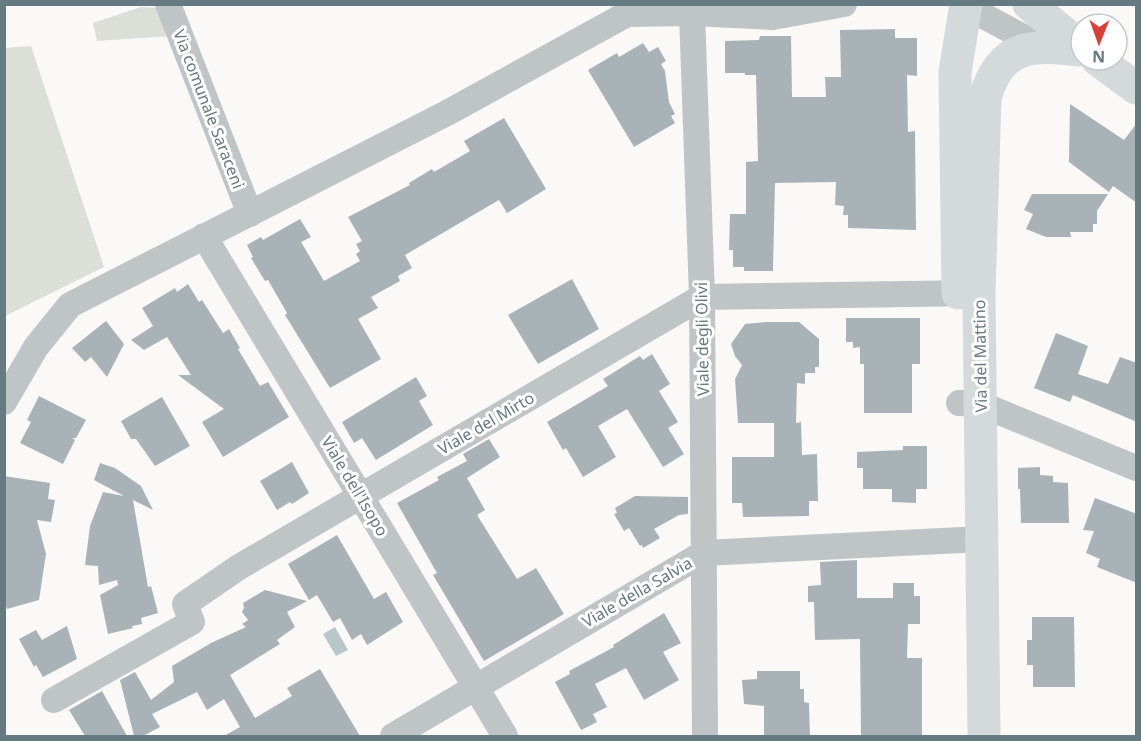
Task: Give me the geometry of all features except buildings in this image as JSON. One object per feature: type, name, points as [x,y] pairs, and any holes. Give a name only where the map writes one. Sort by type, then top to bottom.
[{"type":"main road","points":[[1029,4],[1069,39]]},
{"type":"main road","name":"Via del Mattino","points":[[962,736],[971,540],[969,293],[955,72],[965,5]]},
{"type":"main road","name":"Via del Mattino","points":[[969,293],[985,98],[996,70],[1011,56],[1026,48],[1069,49]]},
{"type":"main road","points":[[1115,72],[1137,88]]},
{"type":"main road","name":"Via del Mattino","points":[[971,540],[984,736]]},
{"type":"street","name":"Via comunale Saraceni","points":[[168,4],[250,214]]},
{"type":"street","points":[[4,402],[36,347],[70,305],[447,113],[627,14],[692,13],[773,17],[844,4]]},
{"type":"street","points":[[965,5],[1044,48]]},
{"type":"street","name":"Viale degli Olivi","points":[[692,13],[702,297],[705,736]]},
{"type":"street","name":"Viale dell'Isopo","points":[[204,236],[505,736]]},
{"type":"street","name":"Viale del Mirto","points":[[54,700],[192,622],[185,604],[239,567],[702,297],[969,293]]},
{"type":"street","points":[[970,404],[1137,468]]},
{"type":"street","name":"Viale della Salvia","points":[[393,736],[704,553],[971,540]]},
{"type":"shaded area","points":[[141,7],[161,8],[172,36],[97,41],[93,23]]},
{"type":"shaded area","points":[[31,46],[104,267],[5,316],[5,48]]},
{"type":"shaded area","points":[[335,627],[348,650],[336,656],[323,634]]}]
